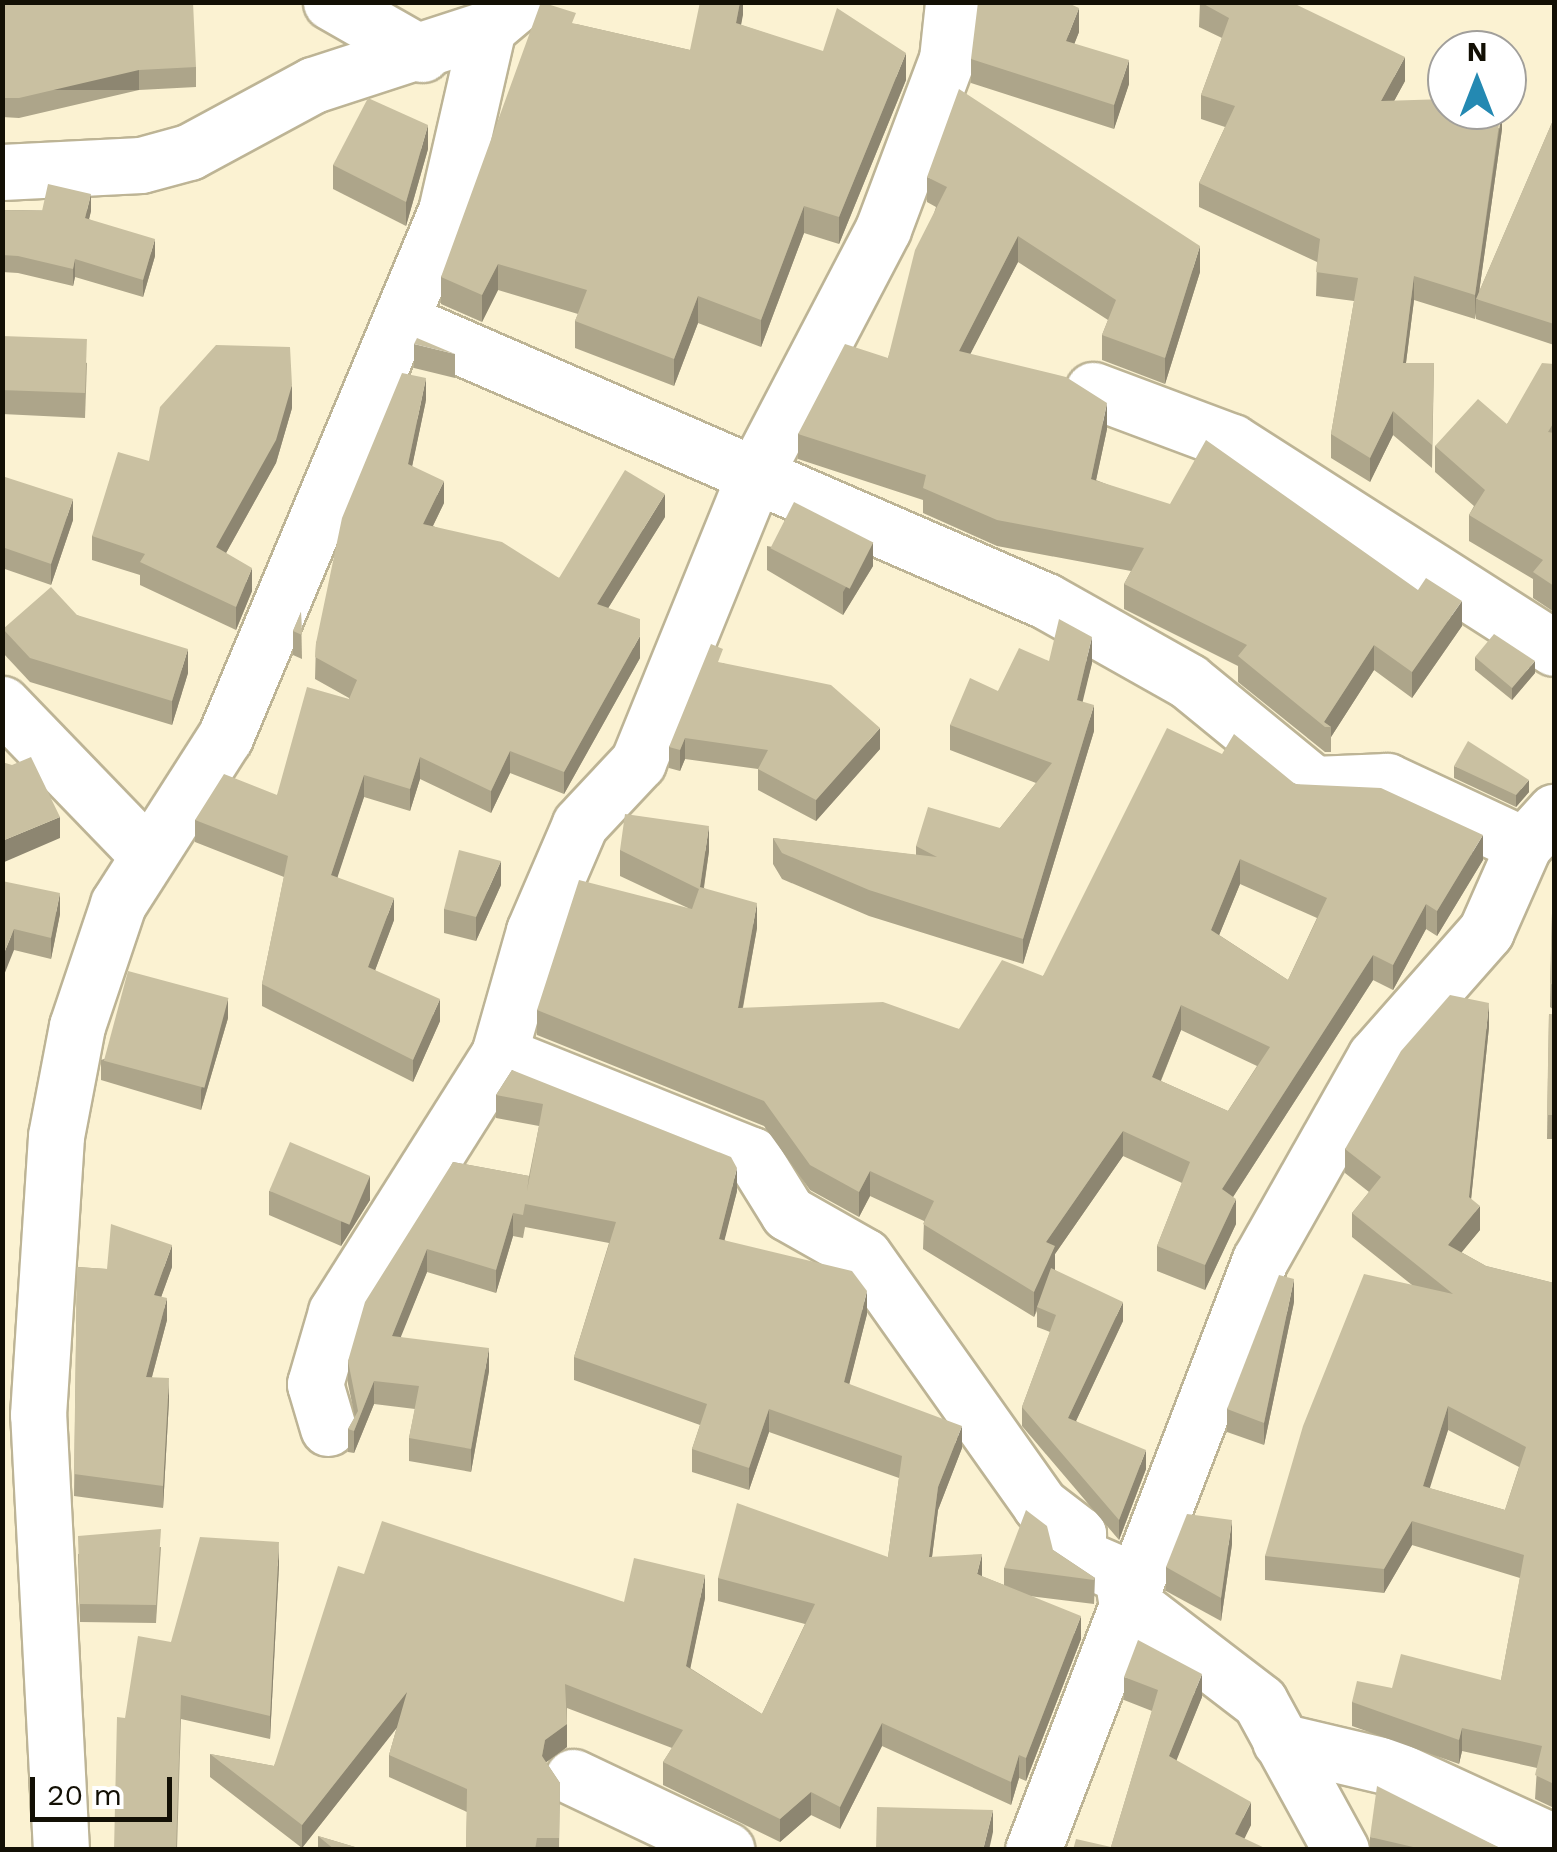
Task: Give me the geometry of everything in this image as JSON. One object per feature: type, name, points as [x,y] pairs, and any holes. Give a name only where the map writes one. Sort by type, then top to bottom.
[{"type":"street","points":[[331,2],[422,54]]},
{"type":"street","points":[[328,1428],[316,1384],[336,1312],[499,1054],[534,931],[580,824],[638,762],[755,474],[884,229],[946,59],[953,2],[945,2]]},
{"type":"street","points":[[2,172],[173,156],[313,85],[422,54],[514,9]]},
{"type":"street","points":[[61,1850],[37,1512],[54,1153],[77,1026],[118,904],[225,737],[401,321],[514,9]]},
{"type":"street","points":[[401,321],[1046,600],[1188,681],[1314,784],[1388,781],[1540,828],[1486,931],[1375,1057],[1287,1208],[1126,1600],[1033,1850]]},
{"type":"street","points":[[1093,390],[1232,442],[1554,648]]},
{"type":"street","points":[[2,704],[147,854]]},
{"type":"street","points":[[499,1054],[752,1154],[788,1212],[864,1256],[1040,1505],[1078,1534],[1078,1556],[1122,1575],[1126,1600],[1225,1667],[1260,1702],[1342,1850]]},
{"type":"street","points":[[1280,1741],[1390,1768],[1554,1842]]},
{"type":"street","points":[[573,1777],[727,1850]]},
{"type":"building","points":[[2,2],[193,2],[196,67],[139,70],[19,98],[2,98]]},
{"type":"building","points":[[541,2],[576,13],[572,23],[690,50],[700,2],[740,2],[736,23],[823,51],[837,8],[906,53],[839,217],[804,206],[761,320],[698,296],[674,359],[575,321],[587,290],[498,264],[482,295],[441,277]]},
{"type":"building","points":[[978,2],[1066,2],[1079,8],[1066,41],[1129,60],[1114,105],[971,59]]},
{"type":"building","points":[[1200,2],[1291,2],[1405,57],[1381,101],[1427,100],[1427,130],[1498,130],[1475,295],[1414,276],[1403,363],[1434,363],[1432,445],[1393,411],[1370,458],[1331,434],[1358,278],[1316,272],[1320,239],[1199,183],[1235,106],[1201,95],[1229,18]]},
{"type":"building","points":[[959,89],[1200,246],[1165,358],[1102,335],[1116,300],[1018,236],[959,351],[1066,377],[1107,403],[1091,479],[1170,504],[1206,440],[1418,590],[1426,578],[1462,601],[1412,672],[1374,645],[1324,722],[1331,727],[1325,727],[1238,656],[1247,645],[1124,584],[1144,548],[997,520],[923,488],[926,475],[798,434],[845,344],[888,358],[915,250],[947,187],[927,177]]},
{"type":"building","points":[[368,98],[428,125],[406,202],[333,165]]},
{"type":"building","points":[[1554,118],[1554,324],[1476,299]]},
{"type":"building","points":[[48,184],[91,194],[85,218],[155,239],[143,280],[75,259],[73,269],[2,255],[2,210],[42,211]]},
{"type":"building","points":[[2,336],[87,339],[85,393],[2,390]]},
{"type":"building","points":[[417,338],[455,354],[414,344]]},
{"type":"building","points":[[216,345],[290,347],[292,385],[276,440],[216,547],[252,568],[236,607],[140,562],[145,554],[92,536],[118,452],[149,461],[160,407]]},
{"type":"building","points":[[1542,363],[1554,364],[1554,422],[1548,432],[1554,433],[1554,586],[1533,572],[1543,560],[1469,515],[1485,490],[1435,446],[1478,399],[1507,424]]},
{"type":"building","points":[[402,373],[426,378],[408,464],[444,481],[423,524],[502,542],[559,578],[625,470],[665,494],[597,604],[640,619],[640,636],[564,772],[510,751],[491,791],[420,757],[410,789],[364,775],[331,875],[394,898],[368,967],[440,999],[413,1060],[262,984],[288,856],[195,820],[224,774],[277,795],[307,687],[349,699],[357,680],[315,657],[316,643],[342,518]]},
{"type":"building","points":[[2,476],[73,499],[51,564],[2,547]]},
{"type":"building","points":[[794,502],[873,542],[850,589],[770,548]]},
{"type":"building","points":[[51,587],[77,615],[188,649],[172,701],[30,658],[3,629]]},
{"type":"building","points":[[301,612],[302,635],[293,631]]},
{"type":"building","points":[[1059,619],[1092,637],[1077,700],[1094,705],[1023,939],[869,890],[782,853],[773,838],[937,857],[916,846],[928,807],[1000,828],[1052,763],[950,725],[970,678],[998,691],[1019,648],[1049,661]]},
{"type":"building","points":[[1494,634],[1535,661],[1512,688],[1475,657]]},
{"type":"building","points":[[711,644],[723,649],[718,662],[831,685],[880,728],[816,800],[758,769],[768,750],[685,738],[680,750],[669,747]]},
{"type":"building","points":[[1167,728],[1222,754],[1234,734],[1295,784],[1381,788],[1483,835],[1437,911],[1426,904],[1393,965],[1373,955],[1222,1189],[1236,1199],[1205,1265],[1157,1246],[1190,1162],[1123,1131],[1046,1242],[1055,1246],[1034,1292],[923,1224],[934,1201],[870,1171],[859,1192],[810,1165],[764,1101],[537,1010],[579,880],[692,909],[699,889],[620,850],[625,814],[709,826],[700,887],[757,903],[738,1008],[883,1002],[959,1029],[1002,960],[1043,976]],"holes":[[[1240,859],[1327,898],[1288,980],[1211,930]],[[1181,1005],[1270,1047],[1228,1111],[1152,1077]]]},
{"type":"building","points":[[1468,741],[1529,780],[1516,795],[1454,766]]},
{"type":"building","points":[[31,757],[60,817],[2,841],[2,762],[12,765]]},
{"type":"building","points":[[459,850],[501,861],[476,917],[444,909]]},
{"type":"building","points":[[2,881],[60,893],[51,938],[14,929],[2,958]]},
{"type":"building","points":[[1554,913],[1554,986],[1550,983]]},
{"type":"building","points":[[128,971],[228,998],[204,1088],[104,1061]]},
{"type":"building","points":[[1450,995],[1489,1003],[1469,1197],[1480,1206],[1448,1245],[1486,1266],[1554,1283],[1554,1784],[1535,1775],[1542,1746],[1462,1728],[1459,1740],[1352,1702],[1357,1681],[1392,1688],[1401,1654],[1501,1680],[1524,1555],[1412,1521],[1384,1569],[1265,1556],[1303,1426],[1364,1274],[1453,1294],[1352,1213],[1381,1177],[1345,1149],[1401,1051]],"holes":[[[1448,1406],[1526,1447],[1505,1510],[1423,1486]]]},
{"type":"building","points":[[1549,1014],[1554,1015],[1554,1115],[1547,1115]]},
{"type":"building","points":[[512,1070],[731,1157],[737,1168],[719,1239],[852,1271],[867,1291],[844,1382],[962,1426],[938,1487],[929,1557],[982,1554],[977,1574],[1081,1616],[1026,1758],[1019,1755],[1011,1782],[882,1723],[840,1807],[811,1792],[780,1819],[663,1762],[683,1730],[565,1684],[567,1724],[545,1740],[542,1756],[560,1783],[559,1838],[537,1838],[535,1850],[466,1850],[467,1789],[389,1755],[407,1692],[302,1825],[210,1754],[274,1766],[338,1566],[364,1574],[382,1521],[624,1602],[634,1558],[705,1575],[686,1666],[762,1714],[815,1604],[718,1578],[737,1503],[888,1557],[902,1456],[769,1409],[749,1468],[692,1449],[707,1404],[574,1357],[616,1222],[525,1204],[523,1215],[513,1213],[496,1270],[427,1249],[392,1336],[489,1348],[471,1449],[409,1438],[419,1386],[374,1381],[354,1431],[348,1429],[358,1411],[348,1361],[365,1302],[453,1162],[529,1176],[527,1191],[543,1104],[496,1095]]},
{"type":"building","points":[[290,1142],[370,1176],[349,1225],[269,1191]]},
{"type":"building","points":[[111,1224],[172,1245],[154,1295],[167,1298],[146,1377],[169,1378],[163,1486],[74,1474],[77,1267],[107,1269]]},
{"type":"building","points":[[1051,1268],[1123,1302],[1068,1418],[1146,1450],[1119,1520],[1022,1407],[1056,1315],[1037,1307]]},
{"type":"building","points":[[1279,1275],[1294,1279],[1264,1423],[1227,1409]]},
{"type":"building","points":[[1026,1510],[1047,1526],[1053,1550],[1094,1580],[1004,1568]]},
{"type":"building","points":[[1187,1514],[1232,1520],[1221,1598],[1166,1567]]},
{"type":"building","points":[[161,1529],[156,1605],[80,1604],[78,1536]]},
{"type":"building","points":[[200,1537],[279,1542],[270,1716],[181,1695],[176,1850],[114,1850],[117,1717],[125,1718],[138,1636],[171,1642]]},
{"type":"building","points":[[1138,1640],[1202,1674],[1169,1756],[1251,1802],[1235,1834],[1269,1850],[1073,1850],[1076,1839],[1111,1847],[1158,1690],[1124,1677]]},
{"type":"building","points":[[1377,1786],[1504,1850],[1426,1850],[1370,1837]]},
{"type":"building","points":[[877,1807],[993,1810],[983,1850],[876,1850]]},
{"type":"building","points":[[318,1836],[365,1850],[335,1850]]}]
